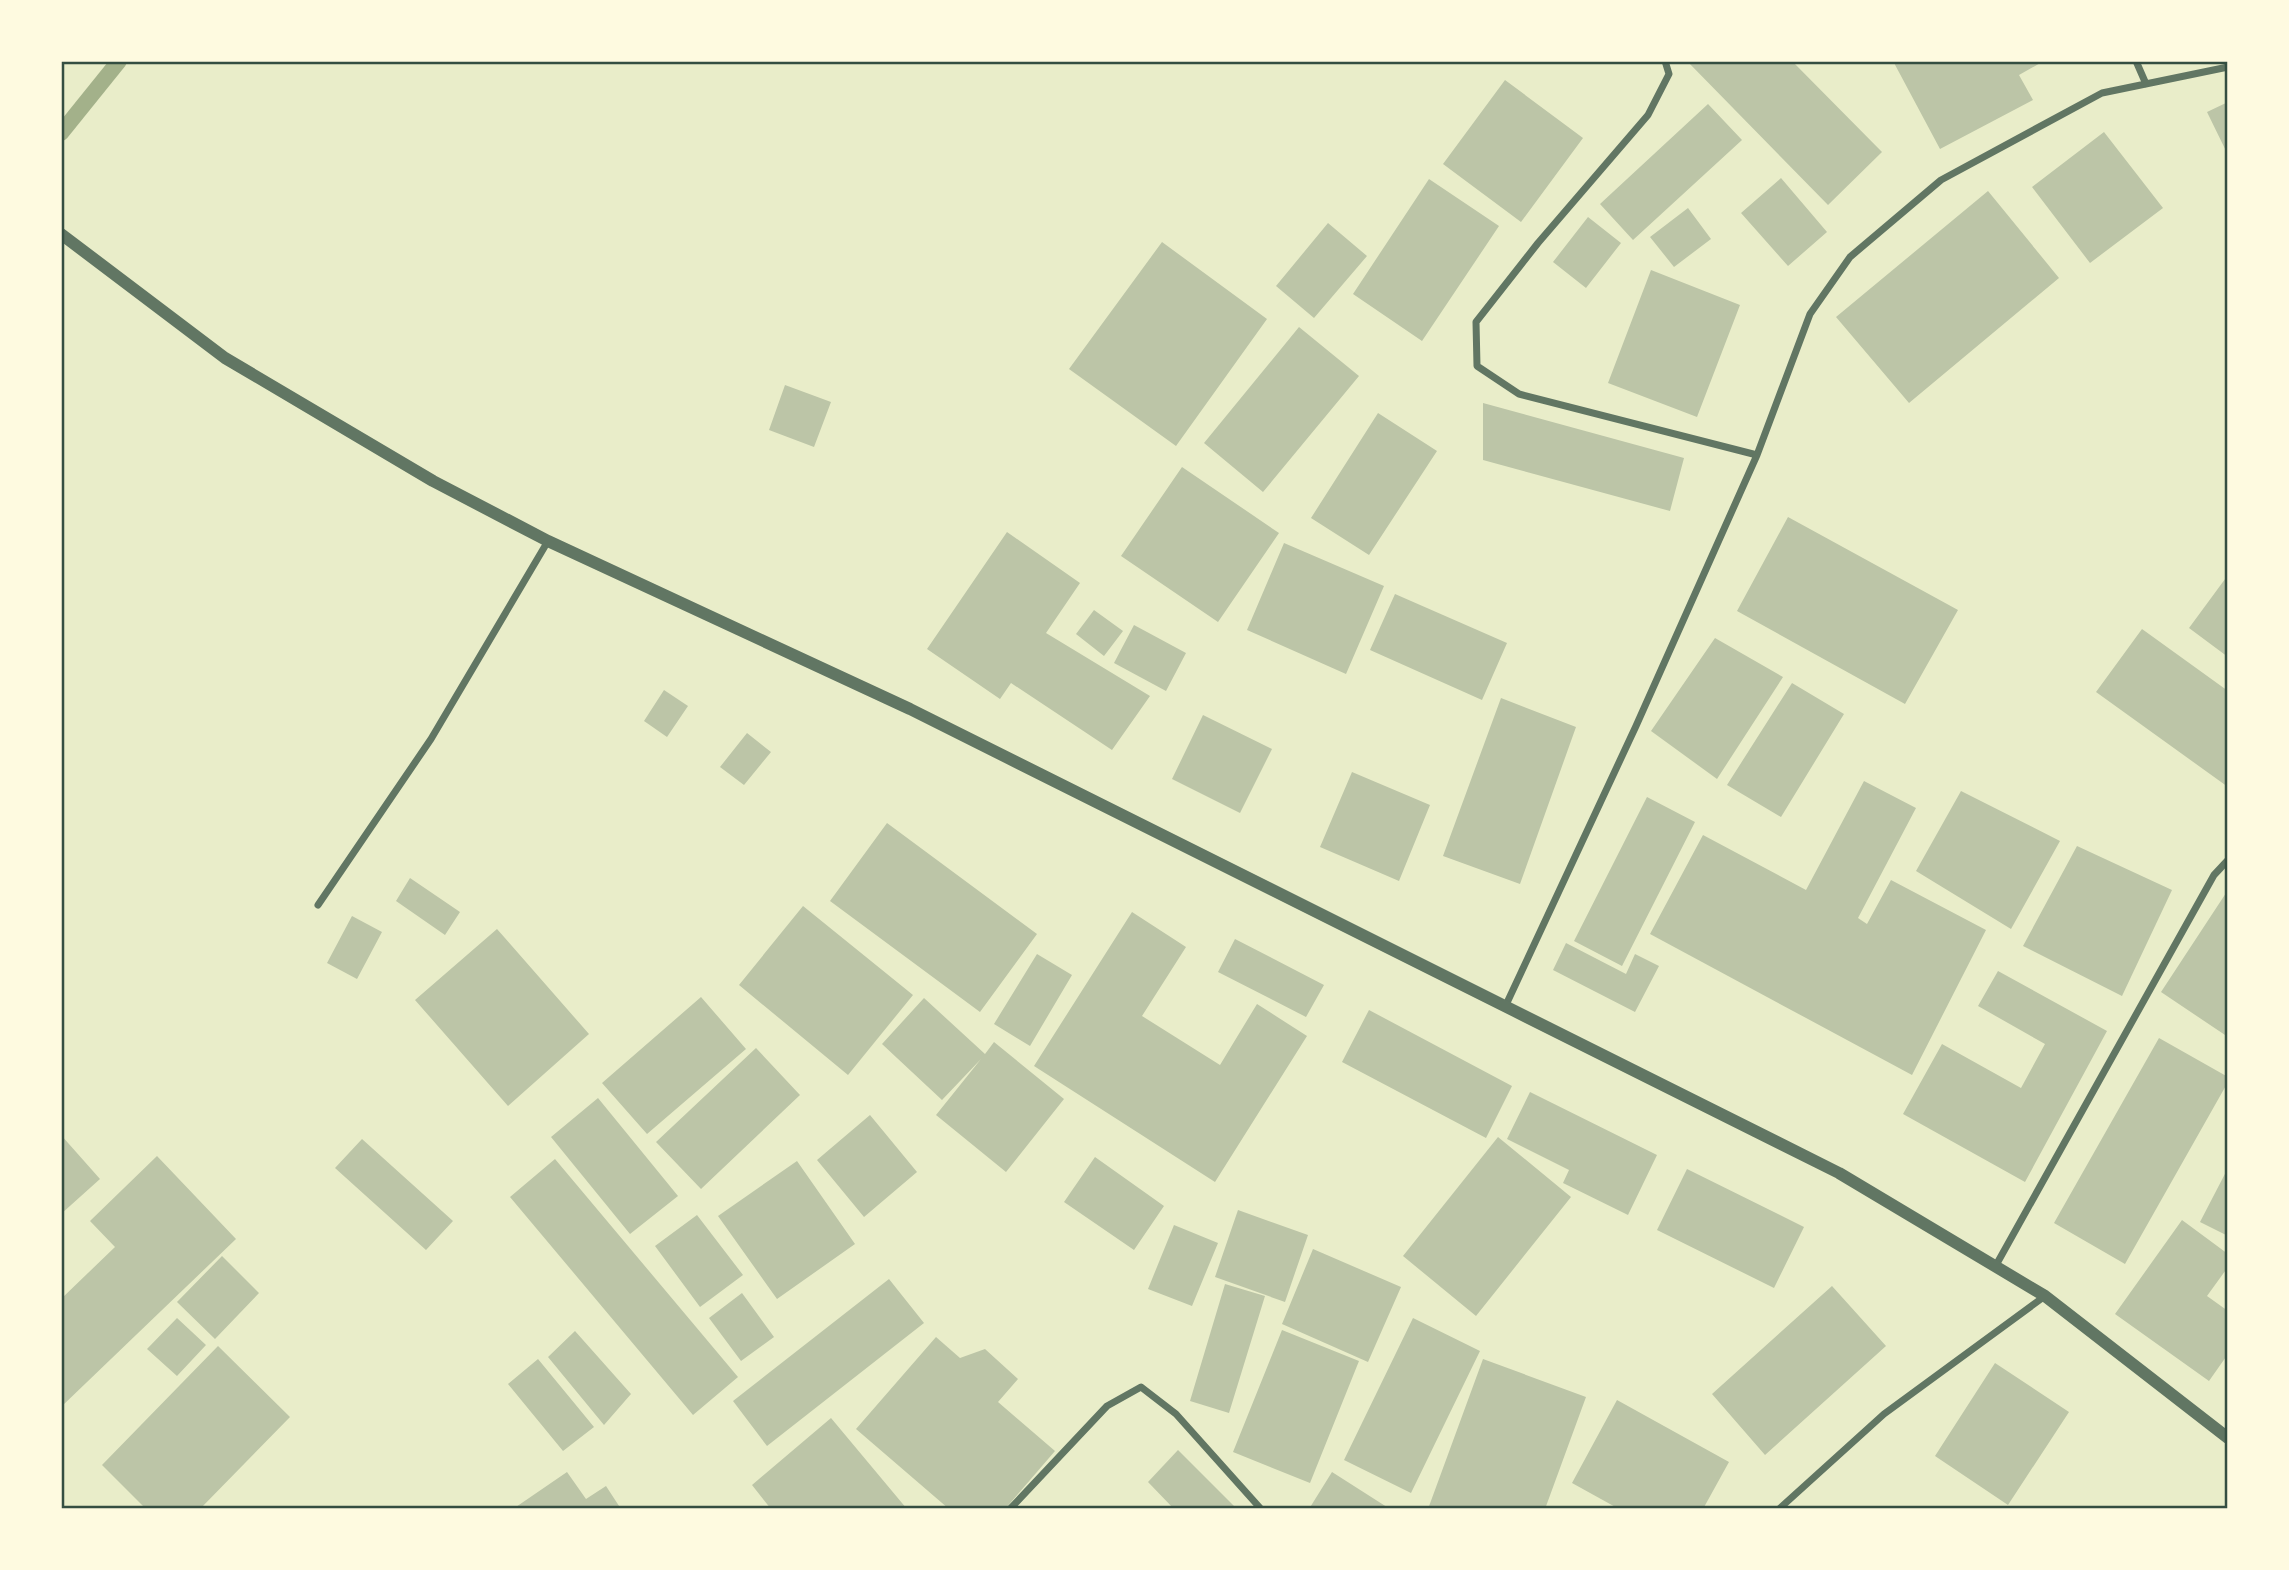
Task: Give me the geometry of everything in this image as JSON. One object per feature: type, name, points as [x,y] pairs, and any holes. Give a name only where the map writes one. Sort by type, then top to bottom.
[{"type":"street","points":[[1665,61],[1669,74],[1648,115],[1538,243],[1476,322],[1477,366],[1519,394],[1757,455]]},
{"type":"street","points":[[2136,61],[2146,84]]},
{"type":"street","points":[[1505,1007],[1636,726],[1757,455],[1810,314],[1850,257],[1941,180],[2102,93],[2228,67]]},
{"type":"street","points":[[61,234],[225,358],[433,481],[548,541],[910,709],[1839,1174],[2045,1296],[2228,1438]]},
{"type":"street","points":[[318,905],[431,738],[548,541]]},
{"type":"street","points":[[1995,1267],[2147,992],[2214,875],[2228,860]]},
{"type":"street","points":[[1779,1509],[1884,1414],[2045,1296]]},
{"type":"street","points":[[1010,1509],[1107,1406],[1140,1387],[1176,1414],[1261,1509]]},
{"type":"building","points":[[1687,61],[1792,61],[1882,152],[1828,205]]},
{"type":"building","points":[[1893,61],[2044,61],[2019,75],[2033,100],[1940,149]]},
{"type":"building","points":[[1505,80],[1583,138],[1521,222],[1443,164]]},
{"type":"building","points":[[2228,102],[2228,155],[2207,112]]},
{"type":"building","points":[[1708,104],[1742,140],[1633,240],[1600,204]]},
{"type":"building","points":[[2104,132],[2163,208],[2090,263],[2032,187]]},
{"type":"building","points":[[1781,178],[1827,232],[1788,266],[1741,213]]},
{"type":"building","points":[[1429,179],[1499,226],[1422,341],[1353,294]]},
{"type":"building","points":[[1988,191],[2059,278],[1909,403],[1836,317]]},
{"type":"building","points":[[1688,208],[1711,239],[1674,267],[1650,237]]},
{"type":"building","points":[[1588,217],[1621,243],[1586,288],[1553,262]]},
{"type":"building","points":[[1328,223],[1367,256],[1314,318],[1276,286]]},
{"type":"building","points":[[1162,242],[1267,319],[1176,446],[1069,369]]},
{"type":"building","points":[[1651,270],[1740,305],[1697,417],[1608,383]]},
{"type":"building","points":[[1299,327],[1359,376],[1263,492],[1204,443]]},
{"type":"building","points":[[785,385],[831,402],[814,447],[769,430]]},
{"type":"building","points":[[1483,403],[1684,458],[1670,511],[1483,460]]},
{"type":"building","points":[[1378,413],[1437,451],[1369,555],[1311,518]]},
{"type":"building","points":[[1182,467],[1279,533],[1218,622],[1121,556]]},
{"type":"building","points":[[1788,517],[1958,610],[1905,704],[1737,611]]},
{"type":"building","points":[[1007,532],[1080,583],[1046,633],[1150,696],[1112,750],[1011,683],[1000,699],[927,649]]},
{"type":"building","points":[[1284,543],[1384,586],[1346,674],[1247,630]]},
{"type":"building","points":[[2228,575],[2228,657],[2189,628]]},
{"type":"building","points":[[1395,594],[1507,643],[1482,700],[1370,650]]},
{"type":"building","points":[[1094,610],[1123,631],[1104,656],[1076,634]]},
{"type":"building","points":[[1134,625],[1186,653],[1166,691],[1114,663]]},
{"type":"building","points":[[2142,629],[2228,691],[2228,787],[2096,692]]},
{"type":"building","points":[[1715,638],[1783,677],[1717,779],[1651,731]]},
{"type":"building","points":[[1792,683],[1844,714],[1781,817],[1727,785]]},
{"type":"building","points":[[664,690],[688,706],[667,737],[644,721]]},
{"type":"building","points":[[1501,698],[1576,727],[1520,884],[1443,856]]},
{"type":"building","points":[[1203,715],[1272,749],[1240,813],[1172,779]]},
{"type":"building","points":[[747,733],[771,752],[744,785],[720,767]]},
{"type":"building","points":[[1352,772],[1430,805],[1399,881],[1320,847]]},
{"type":"building","points":[[1864,781],[1916,808],[1858,918],[1867,924],[1891,880],[1986,930],[1912,1075],[1650,934],[1703,835],[1806,890]]},
{"type":"building","points":[[1961,791],[2060,841],[2011,929],[1916,871]]},
{"type":"building","points":[[1647,797],[1695,822],[1622,966],[1574,941]]},
{"type":"building","points":[[887,823],[1037,934],[980,1012],[830,901]]},
{"type":"building","points":[[2077,846],[2172,890],[2122,996],[2023,946]]},
{"type":"building","points":[[410,878],[460,912],[445,935],[396,901]]},
{"type":"building","points":[[2228,890],[2228,1037],[2161,992]]},
{"type":"building","points":[[803,906],[913,995],[848,1075],[739,985]]},
{"type":"building","points":[[1132,912],[1186,947],[1142,1016],[1220,1065],[1257,1004],[1307,1036],[1215,1182],[1034,1066]]},
{"type":"building","points":[[352,916],[382,932],[357,979],[327,963]]},
{"type":"building","points":[[497,929],[589,1034],[508,1106],[415,1000]]},
{"type":"building","points":[[1235,939],[1324,985],[1306,1017],[1218,972]]},
{"type":"building","points":[[1566,943],[1626,974],[1635,954],[1659,966],[1635,1012],[1553,970]]},
{"type":"building","points":[[1037,954],[1072,975],[1030,1046],[994,1024]]},
{"type":"building","points":[[1998,971],[2107,1031],[2025,1182],[1903,1114],[1942,1044],[2021,1088],[2045,1044],[1978,1006]]},
{"type":"building","points":[[701,997],[746,1049],[647,1134],[602,1083]]},
{"type":"building","points":[[924,998],[985,1054],[994,1042],[1064,1099],[1006,1172],[936,1115],[981,1059],[942,1100],[882,1044]]},
{"type":"building","points":[[1369,1010],[1512,1086],[1486,1138],[1342,1062]]},
{"type":"building","points":[[2159,1038],[2228,1077],[2228,1082],[2125,1264],[2054,1223]]},
{"type":"building","points":[[756,1048],[800,1095],[701,1189],[656,1142]]},
{"type":"building","points":[[1530,1092],[1657,1155],[1628,1215],[1563,1183],[1569,1170],[1507,1139]]},
{"type":"building","points":[[598,1098],[678,1196],[630,1234],[551,1137]]},
{"type":"building","points":[[870,1115],[917,1172],[864,1217],[817,1160]]},
{"type":"building","points":[[61,1135],[100,1179],[61,1214]]},
{"type":"building","points":[[1498,1137],[1571,1197],[1476,1316],[1403,1256]]},
{"type":"building","points":[[362,1139],[453,1221],[426,1250],[335,1168]]},
{"type":"building","points":[[157,1156],[236,1239],[61,1407],[61,1299],[115,1247],[90,1221]]},
{"type":"building","points":[[1095,1157],[1164,1206],[1134,1250],[1064,1202]]},
{"type":"building","points":[[555,1159],[738,1377],[693,1415],[510,1197]]},
{"type":"building","points":[[797,1161],[855,1244],[777,1299],[718,1216]]},
{"type":"building","points":[[2228,1168],[2228,1236],[2200,1222]]},
{"type":"building","points":[[1687,1169],[1804,1227],[1774,1288],[1657,1230]]},
{"type":"building","points":[[1238,1210],[1308,1235],[1285,1302],[1215,1277]]},
{"type":"building","points":[[697,1215],[743,1275],[700,1307],[655,1246]]},
{"type":"building","points":[[2182,1220],[2228,1254],[2228,1267],[2207,1296],[2228,1311],[2228,1354],[2209,1381],[2115,1314]]},
{"type":"building","points":[[1174,1225],[1218,1243],[1192,1306],[1148,1289]]},
{"type":"building","points":[[1313,1249],[1401,1287],[1368,1362],[1282,1324]]},
{"type":"building","points":[[222,1256],[259,1293],[215,1339],[177,1302]]},
{"type":"building","points":[[889,1279],[924,1323],[767,1446],[733,1401]]},
{"type":"building","points":[[1225,1284],[1265,1296],[1229,1413],[1190,1401]]},
{"type":"building","points":[[1832,1286],[1886,1346],[1765,1455],[1712,1394]]},
{"type":"building","points":[[742,1293],[774,1337],[741,1361],[709,1318]]},
{"type":"building","points":[[177,1318],[206,1345],[177,1376],[147,1349]]},
{"type":"building","points":[[1413,1318],[1480,1351],[1411,1493],[1344,1460]]},
{"type":"building","points":[[1282,1330],[1359,1361],[1310,1483],[1233,1452]]},
{"type":"building","points":[[575,1331],[631,1394],[604,1425],[548,1357]]},
{"type":"building","points":[[936,1337],[960,1358],[985,1349],[1018,1379],[998,1402],[1055,1451],[1005,1509],[949,1509],[856,1429]]},
{"type":"building","points":[[218,1346],[290,1417],[200,1509],[146,1509],[102,1465]]},
{"type":"building","points":[[538,1359],[594,1427],[563,1451],[508,1384]]},
{"type":"building","points":[[1483,1359],[1586,1397],[1545,1509],[1428,1509]]},
{"type":"building","points":[[1995,1363],[2069,1412],[2008,1505],[1935,1456]]},
{"type":"building","points":[[1617,1400],[1729,1462],[1703,1509],[1619,1509],[1572,1483]]},
{"type":"building","points":[[831,1418],[907,1509],[771,1509],[752,1485]]},
{"type":"building","points":[[1178,1450],[1237,1509],[1174,1509],[1148,1482]]},
{"type":"building","points":[[567,1472],[586,1499],[606,1486],[621,1509],[513,1509]]},
{"type":"building","points":[[1332,1472],[1390,1509],[1309,1509]]},
{"type":"waterway","points":[[61,133],[119,61]]}]
